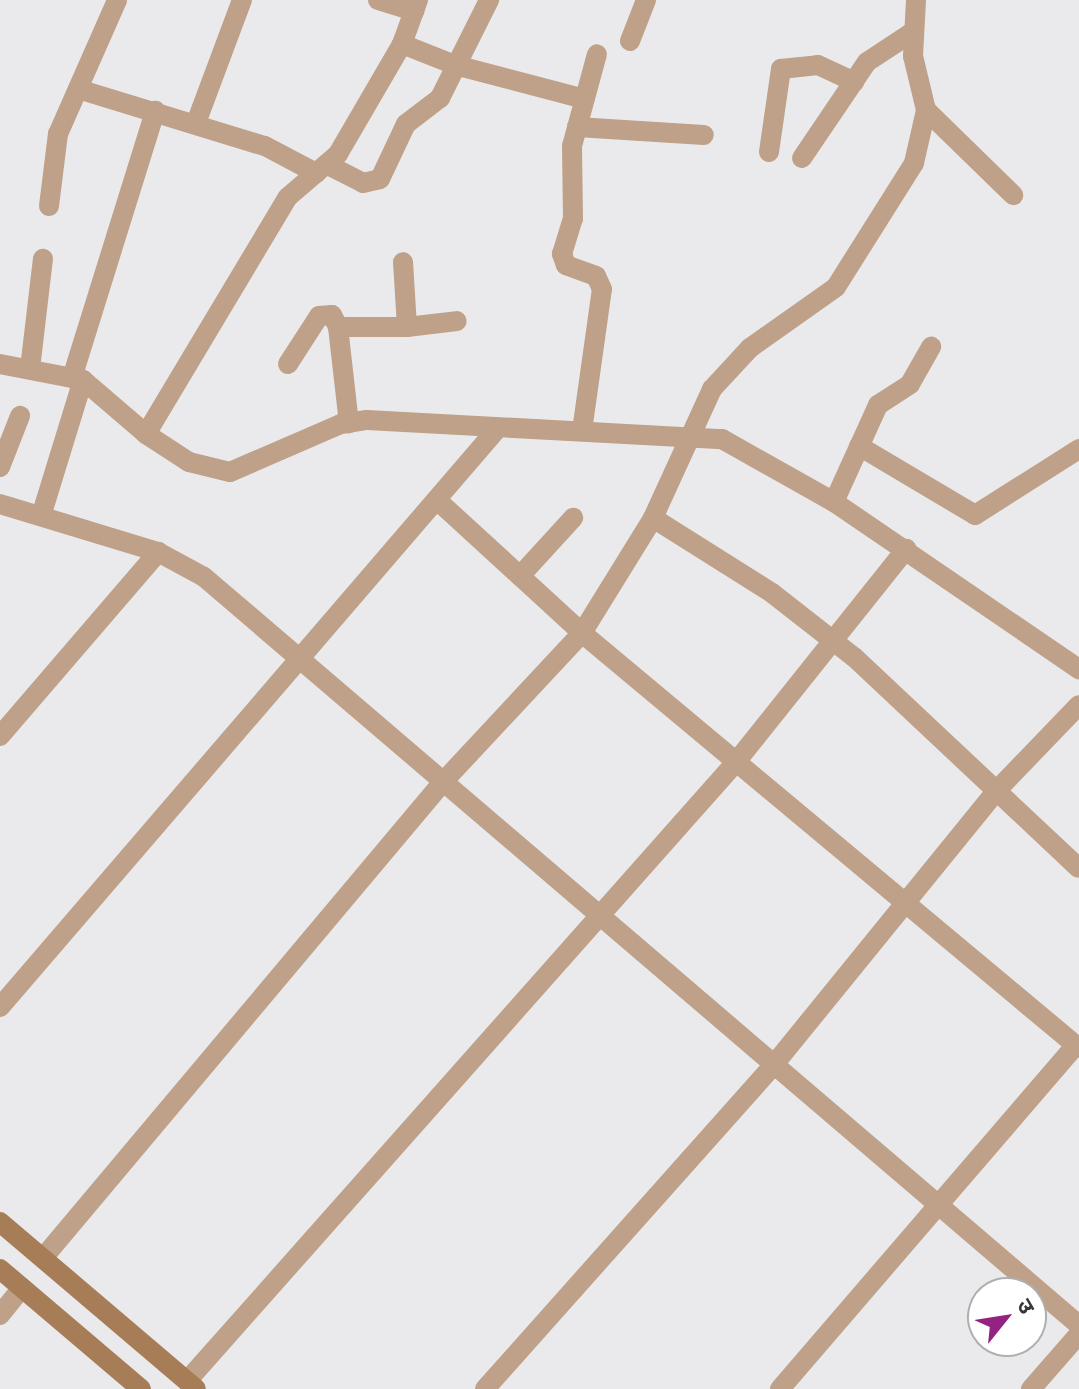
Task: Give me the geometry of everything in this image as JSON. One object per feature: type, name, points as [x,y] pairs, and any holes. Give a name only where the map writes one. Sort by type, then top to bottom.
[{"type":"main road","points":[[0,1222],[192,1385]]},
{"type":"main road","points":[[0,1269],[141,1389]]},
{"type":"street","points":[[49,206],[58,134],[117,0]]},
{"type":"street","points":[[196,123],[242,0]]},
{"type":"street","points":[[146,434],[240,270],[288,197],[322,169],[402,44],[416,6],[378,0]]},
{"type":"street","points":[[78,89],[196,123],[363,183],[380,179],[406,124],[440,98],[489,0]]},
{"type":"street","points":[[630,41],[646,0]]},
{"type":"street","points":[[43,1258],[442,783],[582,633],[653,518],[688,434],[729,367],[836,287],[914,163],[926,110],[911,33],[916,0]]},
{"type":"street","points":[[802,158],[867,62],[911,33]]},
{"type":"street","points":[[402,44],[455,65],[585,99]]},
{"type":"street","points":[[582,431],[602,289],[596,276],[566,265],[562,254],[573,219],[571,156],[597,54]]},
{"type":"street","points":[[769,152],[781,69],[818,65],[854,82]]},
{"type":"street","points":[[926,110],[1013,195]]},
{"type":"street","points":[[42,513],[155,111]]},
{"type":"street","points":[[577,127],[704,135]]},
{"type":"street","points":[[30,369],[43,259]]},
{"type":"street","points":[[403,262],[407,327]]},
{"type":"street","points":[[288,364],[319,316],[332,315],[338,327],[349,423]]},
{"type":"street","points":[[338,327],[407,327],[457,321]]},
{"type":"street","points":[[834,502],[878,405],[910,384],[931,347]]},
{"type":"street","points":[[0,364],[78,379],[146,434],[189,462],[230,472],[349,423],[688,434],[722,439],[834,502],[1079,669]]},
{"type":"street","points":[[0,467],[20,416]]},
{"type":"street","points":[[0,1007],[300,662],[497,429]]},
{"type":"street","points":[[859,446],[975,515],[1079,449]]},
{"type":"street","points":[[437,500],[582,633],[1077,1046],[941,1208],[780,1389]]},
{"type":"street","points":[[0,504],[42,513],[158,552],[204,577],[772,1067],[1079,1325]]},
{"type":"street","points":[[520,576],[573,518]]},
{"type":"street","points":[[653,518],[772,593],[834,642],[999,788],[1079,868]]},
{"type":"street","points":[[192,1385],[598,916],[736,762],[906,549]]},
{"type":"street","points":[[0,736],[158,552]]},
{"type":"street","points":[[485,1389],[772,1067],[999,788],[1079,705]]},
{"type":"street","points":[[0,1315],[22,1288]]},
{"type":"street","points":[[1031,1389],[1079,1334]]}]
